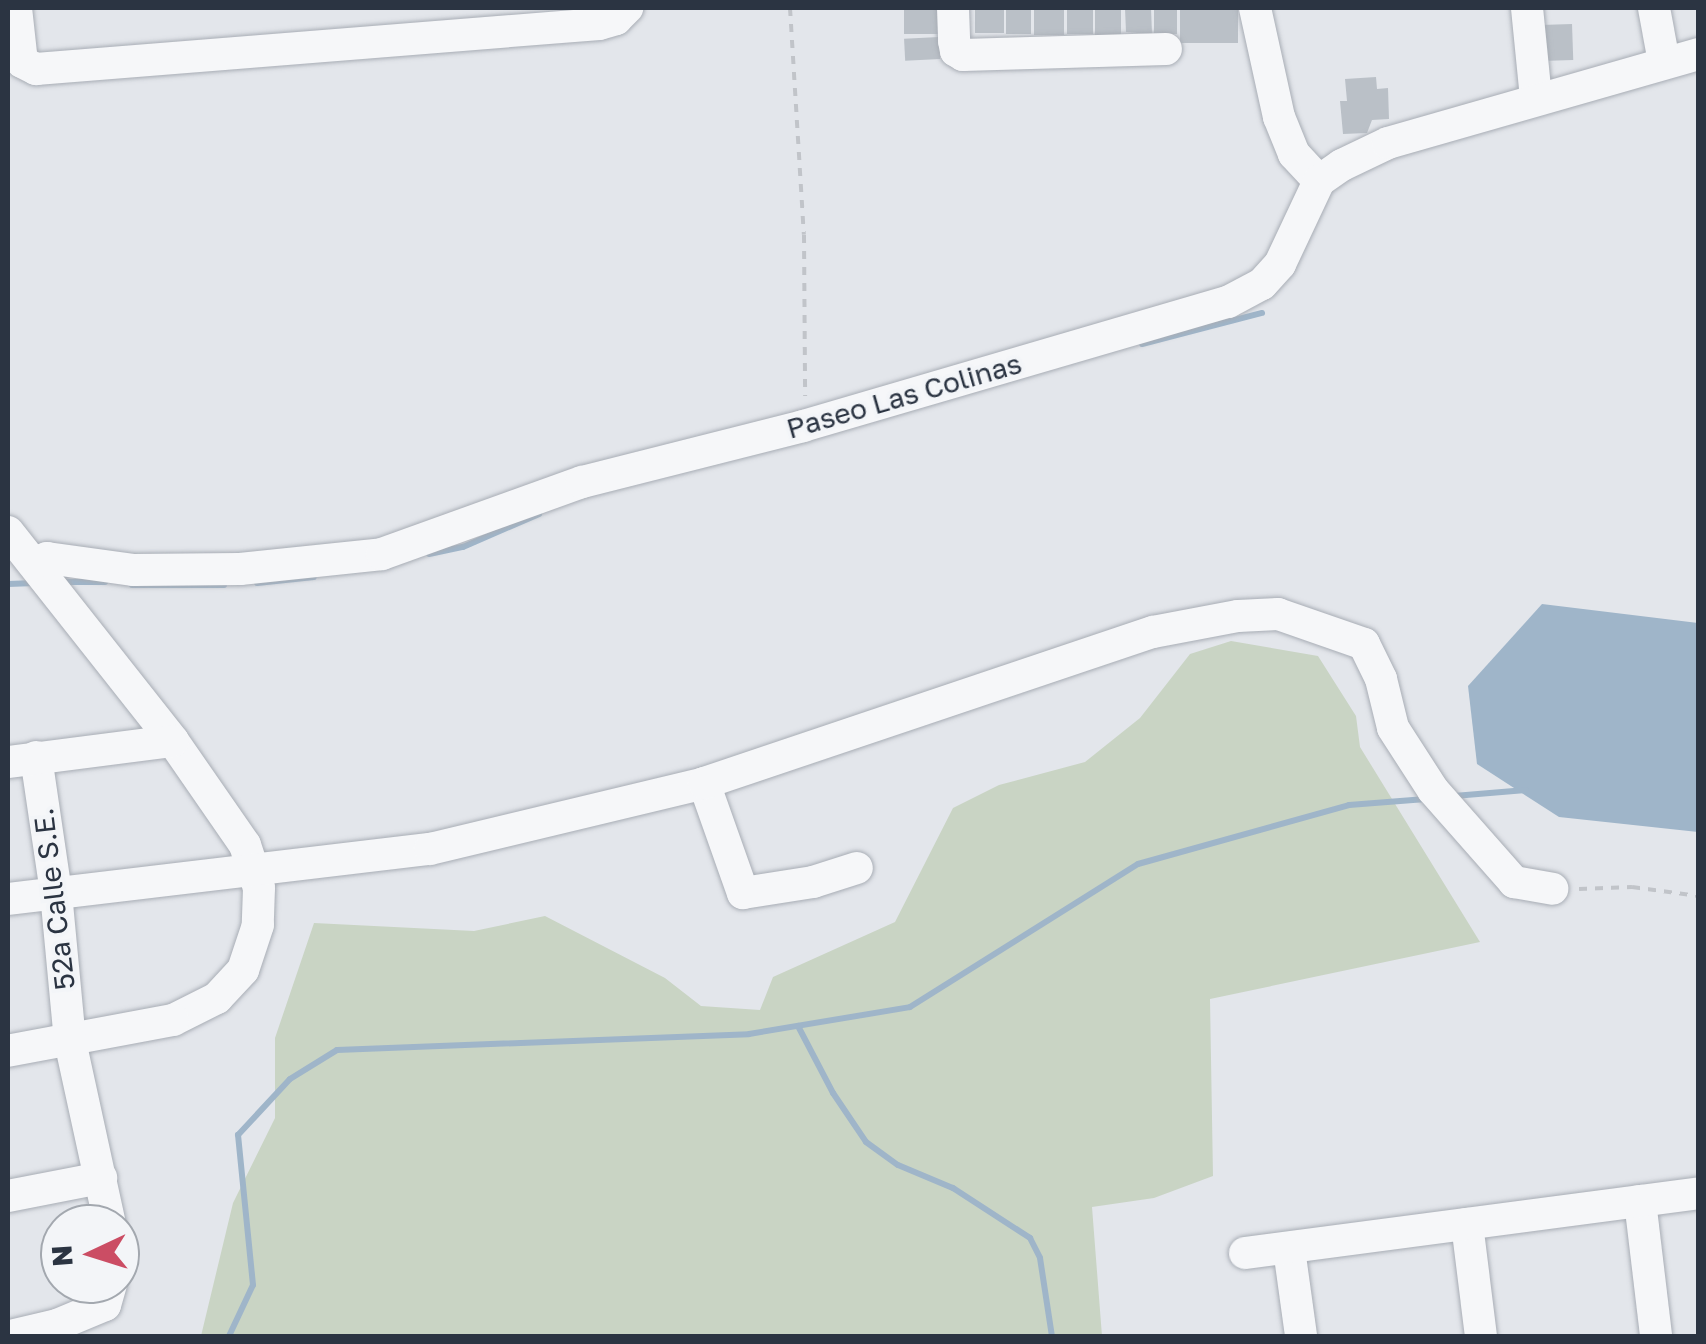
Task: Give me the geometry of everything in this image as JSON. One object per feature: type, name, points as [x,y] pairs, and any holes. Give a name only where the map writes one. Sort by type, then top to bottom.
[{"type":"street","points":[[16,8],[22,62],[36,69],[419,22],[599,24],[616,19],[628,8]]},
{"type":"street","points":[[953,8],[956,52],[963,54],[1166,49]]},
{"type":"street","points":[[1255,8],[1280,118],[1294,154],[1318,181],[1388,142],[1698,54]]},
{"type":"street","points":[[1528,8],[1536,98]]},
{"type":"street","points":[[1654,8],[1664,62]]},
{"type":"street","name":"Paseo Las Colinas","points":[[38,568],[47,558],[134,570],[240,569],[382,554],[582,482],[803,426],[1228,302],[1262,284],[1280,264],[1318,181]]},
{"type":"street","points":[[8,532],[173,741],[245,845],[256,869],[258,925],[244,970],[217,998],[173,1020],[8,1051]]},
{"type":"street","points":[[8,899],[430,849],[704,783],[1153,632],[1238,616],[1278,614],[1364,644],[1381,679],[1392,728],[1433,790],[1514,882],[1552,889]]},
{"type":"street","points":[[22,760],[173,741]]},
{"type":"street","name":"52a Calle S.E.","points":[[22,760],[56,892],[70,1042],[106,1204]]},
{"type":"street","points":[[704,783],[743,892],[814,882],[857,868]]},
{"type":"street","points":[[8,1196],[101,1178]]},
{"type":"street","points":[[1245,1254],[1698,1194]]},
{"type":"street","points":[[1640,1201],[1656,1336]]},
{"type":"street","points":[[1468,1224],[1481,1336]]},
{"type":"street","points":[[1289,1248],[1301,1336]]},
{"type":"street","points":[[10,1336],[57,1326],[92,1304]]},
{"type":"path","points":[[790,8],[804,234],[803,426]]},
{"type":"path","points":[[1552,889],[1632,887],[1698,896]]},
{"type":"green space","points":[[1231,641],[1318,656],[1356,716],[1360,747],[1480,942],[1210,999],[1213,1176],[1154,1198],[1092,1207],[1102,1336],[201,1336],[233,1203],[275,1118],[275,1038],[314,923],[474,931],[545,916],[665,978],[701,1006],[760,1010],[773,977],[895,922],[953,808],[999,785],[1085,762],[1140,718],[1190,654]]},
{"type":"water","points":[[1542,604],[1698,623],[1698,832],[1559,817],[1477,764],[1468,686]]},
{"type":"building","points":[[904,8],[939,8],[939,34],[904,34]]},
{"type":"building","points":[[975,8],[1004,8],[1004,33],[975,33]]},
{"type":"building","points":[[1006,8],[1031,8],[1031,34],[1006,34]]},
{"type":"building","points":[[1034,8],[1064,8],[1064,35],[1034,35]]},
{"type":"building","points":[[1067,8],[1093,8],[1093,34],[1067,34]]},
{"type":"building","points":[[1095,8],[1121,8],[1121,35],[1095,35]]},
{"type":"building","points":[[1125,8],[1151,8],[1152,34],[1126,32]]},
{"type":"building","points":[[1154,8],[1177,8],[1177,34],[1154,34]]},
{"type":"building","points":[[1180,8],[1238,8],[1238,43],[1180,43]]},
{"type":"building","points":[[1572,24],[1573,60],[1541,61],[1540,25]]},
{"type":"building","points":[[939,37],[940,59],[905,61],[904,39]]},
{"type":"building","points":[[1376,77],[1377,89],[1388,88],[1389,119],[1372,120],[1367,133],[1343,134],[1340,101],[1347,101],[1345,79]]},
{"type":"waterway","points":[[1142,344],[1262,313]]},
{"type":"waterway","points":[[429,554],[463,547],[539,514]]},
{"type":"waterway","points":[[257,583],[314,577]]},
{"type":"waterway","points":[[63,582],[105,582]]},
{"type":"waterway","points":[[8,584],[35,583]]},
{"type":"waterway","points":[[132,585],[224,585]]},
{"type":"waterway","points":[[1454,796],[1526,790]]},
{"type":"waterway","points":[[229,1336],[253,1285],[238,1135],[290,1079],[337,1050],[749,1034],[910,1007],[1138,864],[1349,805],[1426,799]]},
{"type":"waterway","points":[[798,1026],[833,1093],[866,1142],[898,1165],[953,1188],[1030,1238],[1040,1258],[1052,1336]]}]
